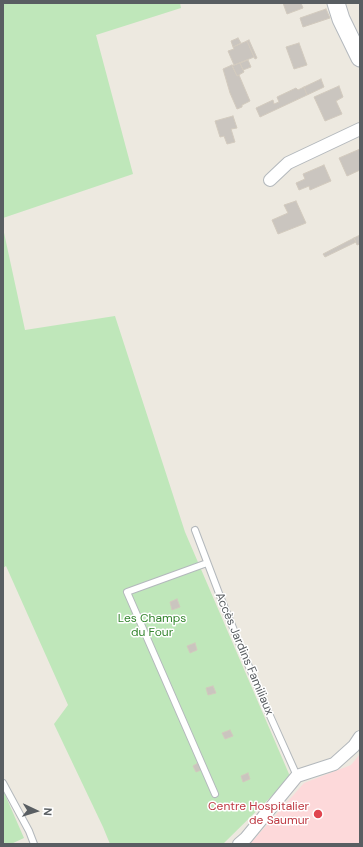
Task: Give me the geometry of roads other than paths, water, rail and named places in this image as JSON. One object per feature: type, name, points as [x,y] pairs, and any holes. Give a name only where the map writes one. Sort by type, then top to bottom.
[{"type":"street","points":[[336,3],[341,19],[360,58]]},
{"type":"street","points":[[270,180],[288,163],[360,129]]},
{"type":"street","points":[[239,844],[297,776],[334,764],[358,745]]},
{"type":"lane","name":"Accès Jardins Familiaux","points":[[195,530],[262,697],[297,776]]},
{"type":"lane","points":[[207,562],[127,592],[215,794]]},
{"type":"lane","points":[[3,783],[29,831],[34,844]]},
{"type":"place","name":"Centre Hospitalier de Saumur","points":[[318,814]]},
{"type":"park label","name":"Les Champs du Four","points":[[152,626]]}]
